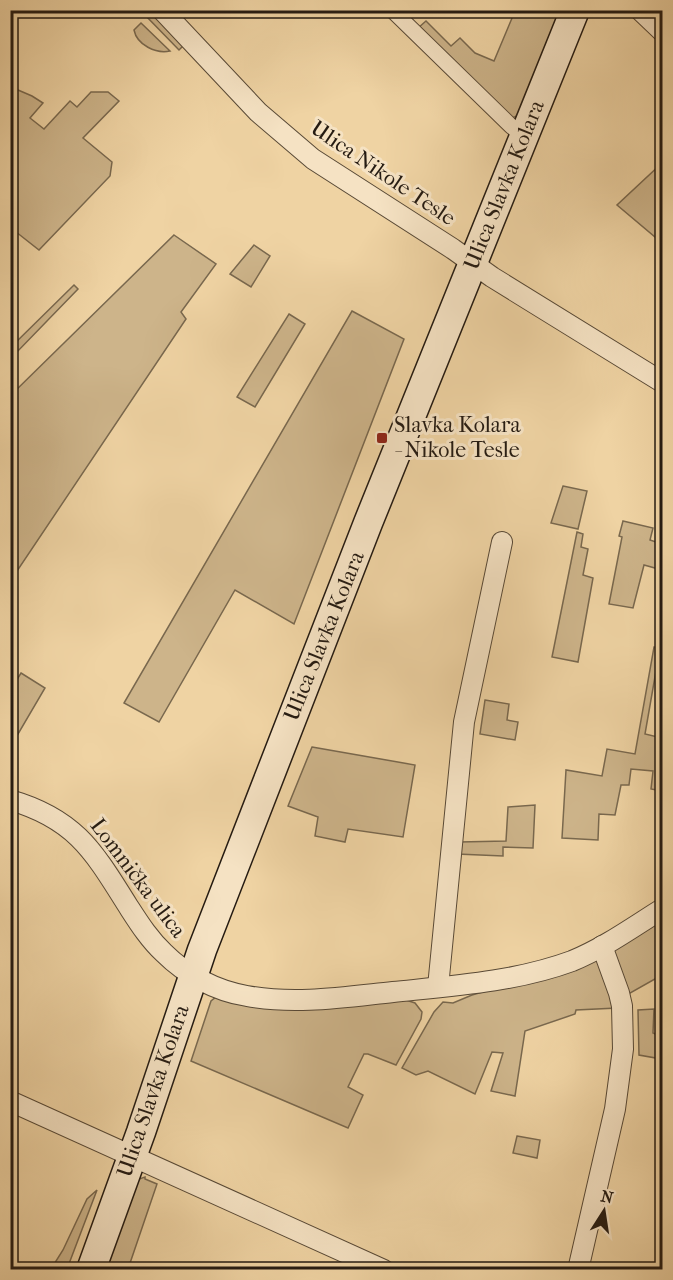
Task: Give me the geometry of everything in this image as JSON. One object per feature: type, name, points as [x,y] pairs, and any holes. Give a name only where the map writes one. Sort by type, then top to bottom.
[{"type":"main road","name":"Ulica Slavka Kolara","points":[[91,1269],[132,1157],[192,976],[472,261],[575,10]]},
{"type":"street","name":"Ulica Nikole Tesle","points":[[162,10],[258,112],[313,159],[472,261],[492,277],[663,382]]},
{"type":"street","points":[[392,10],[523,135]]},
{"type":"street","points":[[640,10],[663,31]]},
{"type":"street","points":[[438,987],[464,722],[502,543]]},
{"type":"street","name":"Lomnička ulica","points":[[10,800],[54,817],[73,830],[105,868],[152,941],[192,976],[229,992],[269,999],[330,998],[438,987],[491,980],[548,968],[585,955],[663,909]]},
{"type":"street","points":[[578,1269],[615,1109],[623,1049],[622,1006],[602,946]]},
{"type":"street","points":[[10,1101],[132,1157],[162,1168],[348,1262],[384,1269]]},
{"type":"shaded area","points":[[152,11],[184,45],[179,50],[146,16]]},
{"type":"shaded area","points":[[515,11],[563,11],[517,116],[512,118],[417,29],[426,21],[451,46],[460,38],[475,53],[494,61]]},
{"type":"shaded area","points":[[141,23],[170,51],[153,50],[143,44],[134,30]]},
{"type":"shaded area","points":[[11,87],[43,103],[30,118],[44,129],[70,101],[77,107],[91,92],[108,92],[119,101],[83,138],[112,162],[110,176],[39,250],[11,228]]},
{"type":"shaded area","points":[[662,163],[662,240],[661,242],[617,205]]},
{"type":"shaded area","points":[[174,235],[216,264],[181,312],[186,319],[11,580],[11,395]]},
{"type":"shaded area","points":[[254,245],[270,256],[251,287],[230,274]]},
{"type":"shaded area","points":[[74,285],[78,289],[16,353],[11,347]]},
{"type":"shaded area","points":[[352,311],[404,339],[294,624],[235,590],[159,722],[124,703]]},
{"type":"shaded area","points":[[289,314],[305,324],[255,407],[237,397]]},
{"type":"shaded area","points":[[563,486],[587,491],[578,529],[551,523]]},
{"type":"shaded area","points":[[623,521],[653,528],[650,540],[662,544],[662,570],[644,565],[633,608],[609,604]]},
{"type":"shaded area","points":[[577,532],[583,534],[581,547],[588,549],[583,575],[593,578],[578,662],[552,657]]},
{"type":"shaded area","points":[[654,647],[660,648],[645,734],[662,738],[662,791],[651,789],[653,771],[631,769],[629,785],[621,785],[615,815],[599,814],[598,840],[562,838],[566,770],[602,776],[607,749],[635,754]]},
{"type":"shaded area","points":[[21,673],[45,688],[11,746],[11,689]]},
{"type":"shaded area","points":[[485,700],[509,704],[507,720],[518,722],[515,740],[480,734]]},
{"type":"shaded area","points":[[312,747],[415,765],[403,837],[348,829],[345,842],[315,836],[318,817],[288,806]]},
{"type":"shaded area","points":[[535,805],[533,848],[503,847],[503,856],[457,854],[459,842],[506,841],[508,807]]},
{"type":"shaded area","points":[[662,921],[662,975],[625,996],[612,955],[615,949]]},
{"type":"shaded area","points":[[601,958],[617,1008],[576,1010],[575,1014],[525,1031],[515,1096],[491,1091],[503,1053],[492,1052],[475,1094],[428,1071],[416,1075],[402,1068],[434,1012],[443,1002],[453,1003],[472,995]]},
{"type":"shaded area","points":[[216,997],[406,1000],[415,1003],[422,1012],[421,1019],[396,1065],[364,1054],[348,1087],[363,1095],[348,1128],[191,1061],[211,1001]]},
{"type":"shaded area","points":[[654,1009],[653,1033],[658,1035],[656,1058],[639,1055],[638,1010]]},
{"type":"shaded area","points":[[517,1136],[540,1140],[537,1158],[513,1153]]},
{"type":"shaded area","points":[[145,1177],[157,1184],[128,1269],[101,1270],[136,1180]]},
{"type":"shaded area","points":[[97,1190],[67,1269],[51,1269],[63,1250],[87,1199]]},
{"type":"place","name":"Slavka Kolara - Nikole Tesle","points":[[382,438]]}]
